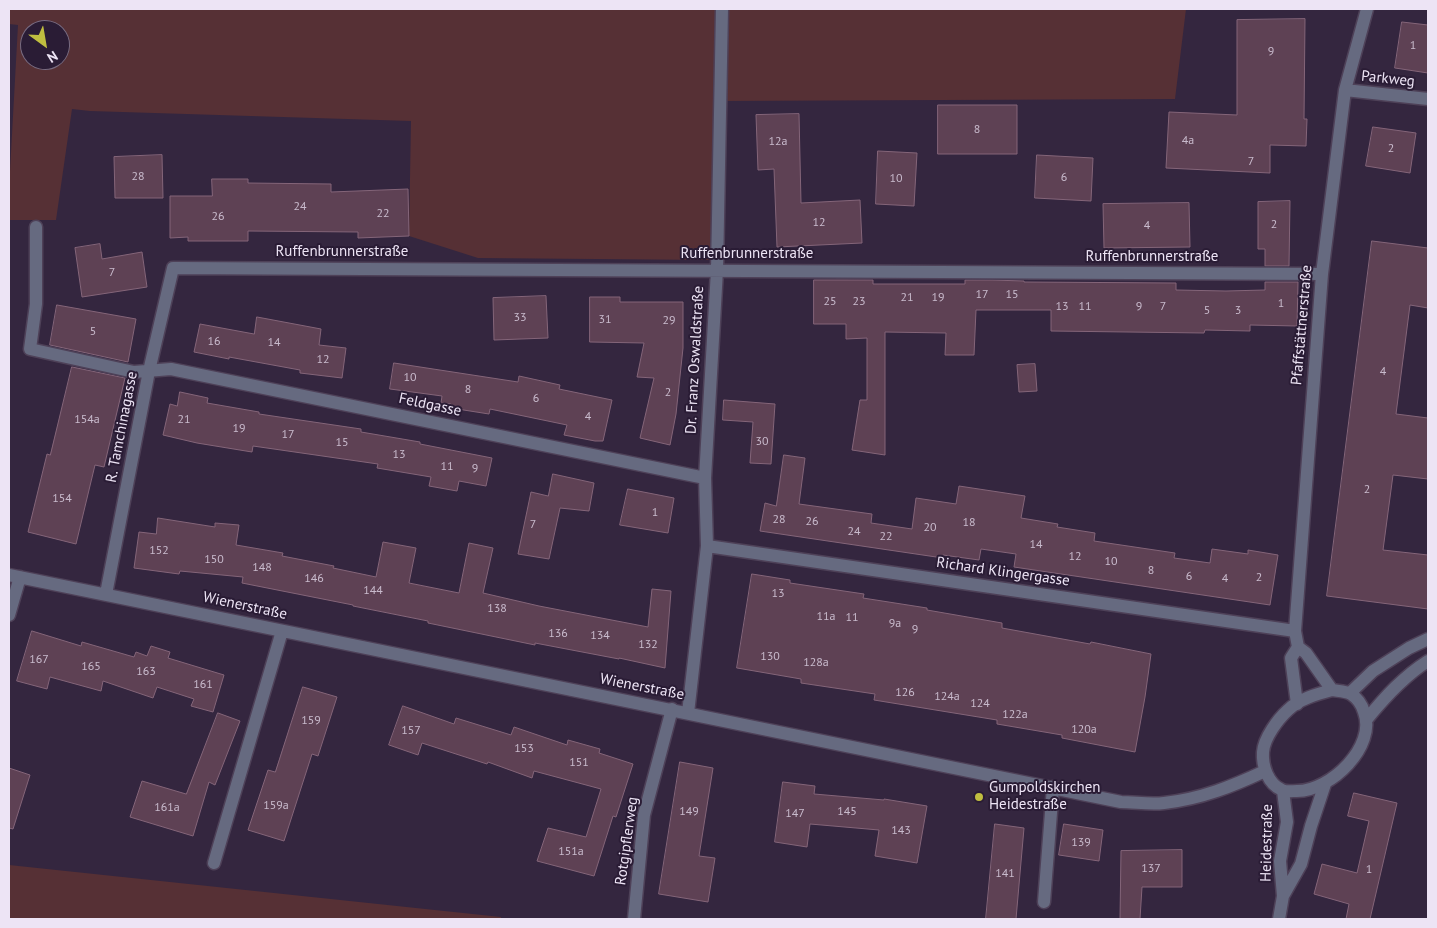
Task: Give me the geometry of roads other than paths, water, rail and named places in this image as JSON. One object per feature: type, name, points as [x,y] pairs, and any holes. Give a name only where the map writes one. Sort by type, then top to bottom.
[{"type":"street","name":"Dr. Franz Oswaldstraße","points":[[688,713],[707,546],[705,478],[717,270],[722,9]]},
{"type":"street","name":"Pfaffstättnerstraße","points":[[1297,704],[1292,658],[1298,647],[1295,630],[1322,274],[1345,90],[1367,9]]},
{"type":"street","name":"Parkweg","points":[[1345,90],[1428,99]]},
{"type":"street","name":"Feldgasse","points":[[36,227],[36,304],[30,349],[134,372],[171,369],[705,478]]},
{"type":"street","name":"Ruffenbrunnerstraße","points":[[173,268],[1322,274]]},
{"type":"street","name":"R. Tamchinagasse","points":[[106,594],[149,371],[173,268]]},
{"type":"street","name":"Richard Klingergasse","points":[[707,546],[1295,630]]},
{"type":"street","name":"Wienerstraße","points":[[14,576],[1121,802],[1163,803],[1201,797],[1235,785],[1265,771]]},
{"type":"street","points":[[9,615],[14,576]]},
{"type":"street","points":[[214,863],[282,631]]},
{"type":"street","points":[[1350,693],[1372,671],[1409,648],[1428,639]]},
{"type":"street","points":[[1298,647],[1306,653],[1332,690]]},
{"type":"street","points":[[1367,719],[1389,693],[1428,661]]},
{"type":"street","points":[[1332,690],[1350,693],[1362,705],[1367,719],[1363,743],[1345,768],[1325,784],[1305,791],[1284,791],[1273,784],[1265,771],[1263,751],[1272,727],[1289,709],[1312,696],[1332,690]]},
{"type":"street","name":"Rotgipflerweg","points":[[634,919],[644,816],[672,709]]},
{"type":"street","name":"Heidestraße","points":[[1283,896],[1301,864],[1325,784]]},
{"type":"street","points":[[1044,902],[1053,788]]},
{"type":"street","name":"Heidestraße","points":[[1279,919],[1283,896],[1280,861],[1287,822],[1284,791]]},
{"type":"place","name":"Gumpoldskirchen Heidestraße","points":[[979,797]]}]
